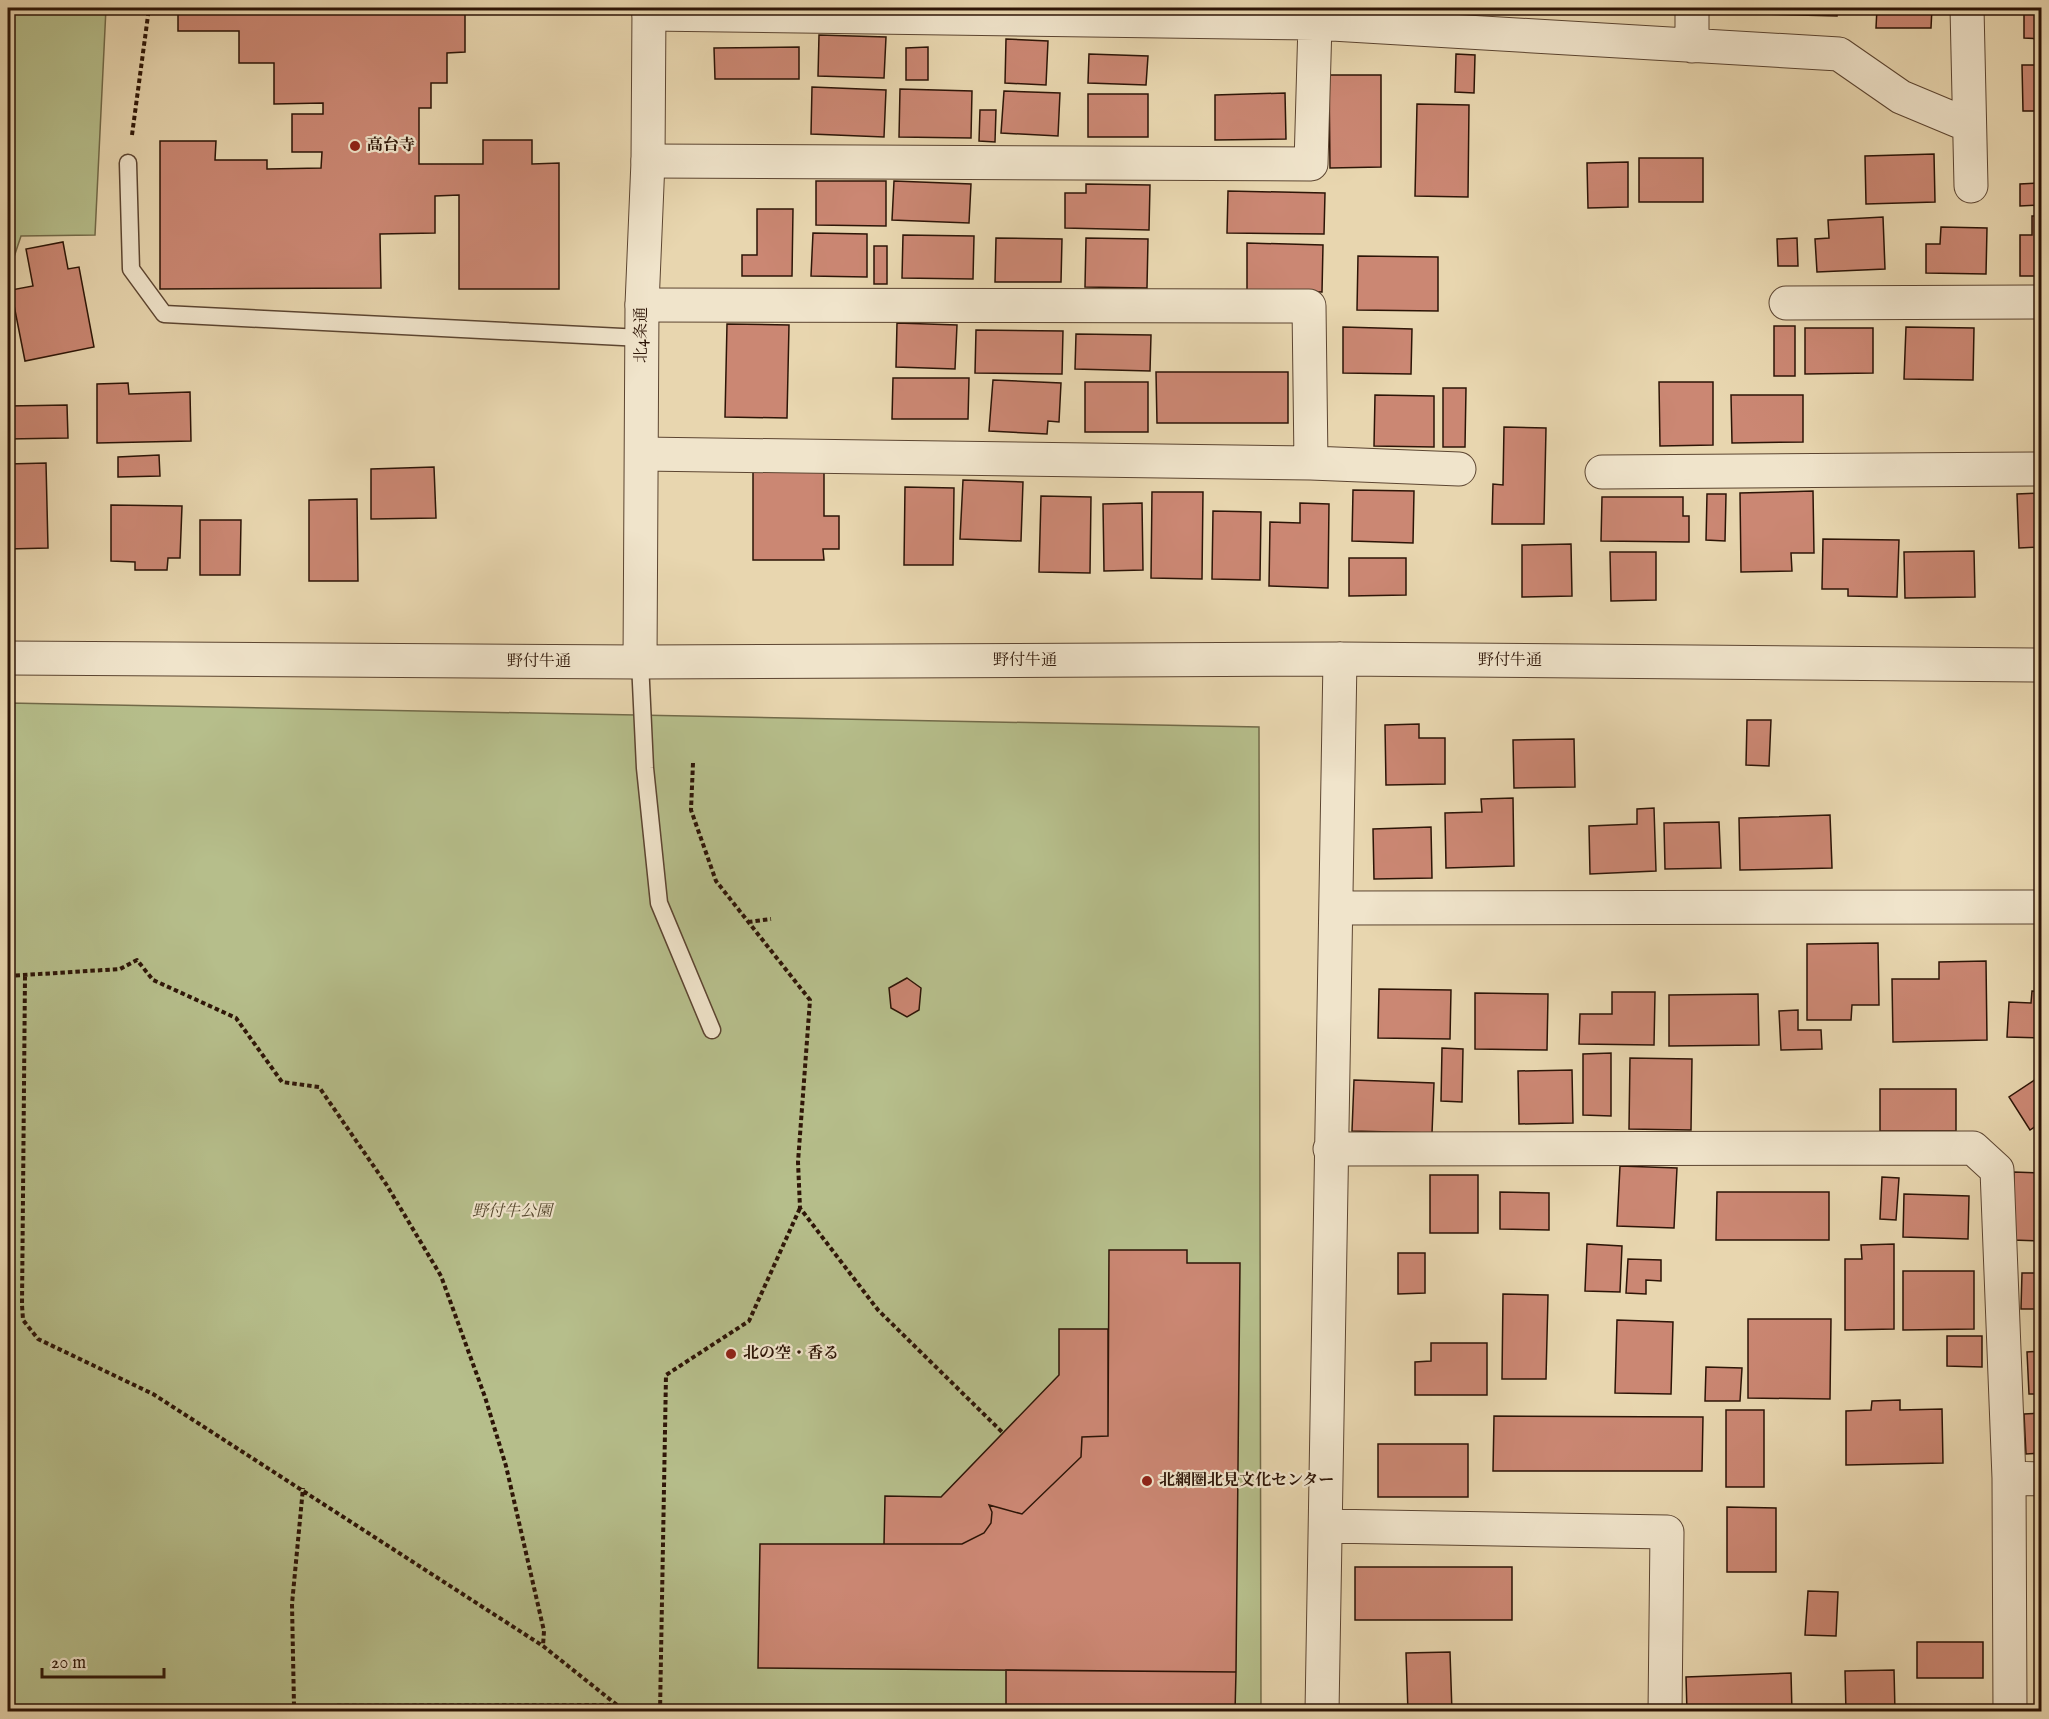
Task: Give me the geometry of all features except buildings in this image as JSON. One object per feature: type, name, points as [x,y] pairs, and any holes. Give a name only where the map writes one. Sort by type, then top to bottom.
[{"type":"street","points":[[1692,8],[1692,45]]},
{"type":"street","points":[[1967,8],[1971,186]]},
{"type":"street","points":[[649,11],[1315,24],[1839,54],[1901,97],[1968,125]]},
{"type":"street","name":"北4条通","points":[[640,663],[642,305],[648,160],[649,11]]},
{"type":"street","points":[[648,160],[1311,164],[1315,24]]},
{"type":"street","points":[[1785,303],[2042,302]]},
{"type":"street","points":[[642,305],[1309,306],[1311,463]]},
{"type":"street","points":[[642,454],[1311,463],[1459,469]]},
{"type":"street","points":[[1602,472],[2042,469]]},
{"type":"street","name":"野付牛通","points":[[8,658],[640,663],[1340,659],[2042,665]]},
{"type":"street","points":[[1322,1712],[1340,659]]},
{"type":"street","points":[[1336,908],[2042,907]]},
{"type":"street","points":[[1330,1149],[1973,1148],[1997,1170],[2009,1478],[2010,1712]]},
{"type":"street","points":[[2009,1478],[2042,1479]]},
{"type":"street","points":[[1326,1526],[1667,1532],[1665,1712]]},
{"type":"lane","points":[[128,163],[131,268],[164,315],[642,338]]},
{"type":"lane","points":[[640,663],[645,768],[659,903],[712,1030]]},
{"type":"path","points":[[128,163],[150,8]]},
{"type":"path","points":[[660,1712],[666,1375],[749,1321],[800,1208],[798,1162],[810,1000],[716,881],[691,810],[693,763]]},
{"type":"path","points":[[747,922],[771,919]]},
{"type":"path","points":[[8,976],[120,969],[138,960],[153,980],[236,1018],[282,1082],[319,1087],[386,1184],[441,1276],[485,1397],[506,1466],[544,1631],[543,1646]]},
{"type":"path","points":[[25,976],[23,1320],[38,1339],[153,1394],[303,1488],[543,1646],[617,1705]]},
{"type":"path","points":[[800,1208],[878,1310],[1002,1432]]},
{"type":"path","points":[[294,1706],[292,1604],[303,1488]]},
{"type":"path","points":[[278,1712],[294,1706],[617,1705],[639,1712]]},
{"type":"green space","points":[[8,8],[106,8],[95,235],[21,236],[8,275]]},
{"type":"green space","name":"野付牛公園","points":[[8,703],[1259,727],[1261,1711],[8,1712]]},
{"type":"place","name":"高台寺","points":[[355,146]]},
{"type":"place","name":"北の空・香る","points":[[731,1354]]},
{"type":"place","name":"北網圏北見文化センター","points":[[1147,1481]]}]
